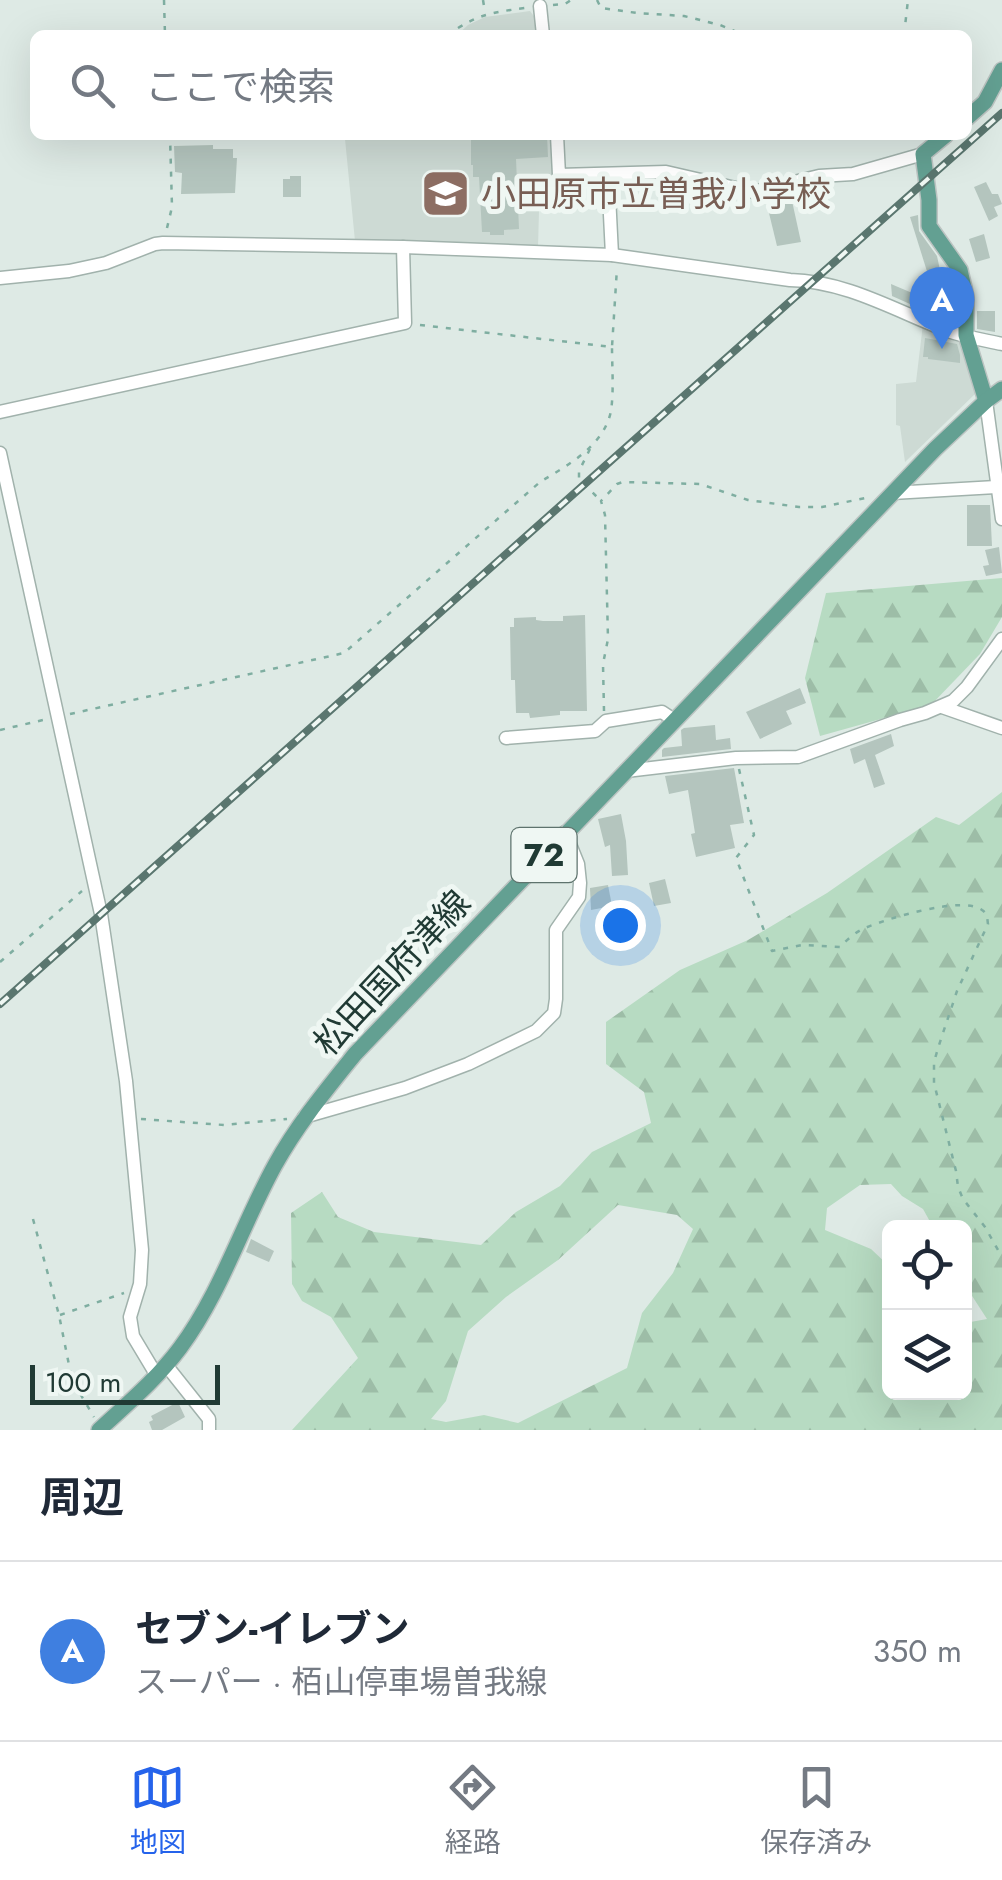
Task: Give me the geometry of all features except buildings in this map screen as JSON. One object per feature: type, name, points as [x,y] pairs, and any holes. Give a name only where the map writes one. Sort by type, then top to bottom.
[{"type":"main road","points":[[972,114],[985,102],[1002,70]]},
{"type":"main road","points":[[940,140],[923,154],[929,226],[960,270],[966,297],[966,335],[986,400]]},
{"type":"main road","name":"松田国府津線","points":[[100,1429],[180,1349],[204,1312],[275,1165],[304,1118],[355,1054],[889,497],[986,400],[1002,389]]},
{"type":"street","points":[[540,6],[542,30]]},
{"type":"street","points":[[557,140],[559,175],[666,172],[753,192],[819,176],[852,174],[923,154]]},
{"type":"street","points":[[608,175],[615,256]]},
{"type":"street","points":[[0,278],[94,266],[163,243],[403,246],[615,256],[815,280],[954,333],[1002,344]]},
{"type":"street","points":[[0,412],[405,323],[403,246]]},
{"type":"street","points":[[986,400],[1002,519]]},
{"type":"street","points":[[0,453],[101,914],[126,1081],[142,1250],[130,1317],[133,1336],[209,1419],[209,1430]]},
{"type":"street","points":[[889,497],[999,485]]},
{"type":"street","points":[[626,771],[736,758],[798,756],[942,707],[967,686],[1002,639]]},
{"type":"street","points":[[942,707],[1002,728]]},
{"type":"street","points":[[506,738],[595,731],[606,721],[662,712],[674,720]]},
{"type":"street","points":[[304,1118],[468,1064],[536,1031],[554,1013],[556,930],[579,897],[580,883],[578,864],[566,832]]},
{"type":"path","points":[[164,0],[165,30]]},
{"type":"path","points":[[483,0],[485,14]]},
{"type":"path","points":[[455,30],[485,14],[565,4],[570,0]]},
{"type":"path","points":[[597,0],[600,8],[684,16],[732,30]]},
{"type":"path","points":[[905,30],[908,0]]},
{"type":"path","points":[[163,243],[172,207],[170,140]]},
{"type":"path","points":[[0,730],[344,653],[540,482],[590,448],[601,434],[610,414],[615,256]]},
{"type":"path","points":[[405,323],[612,346]]},
{"type":"path","points":[[590,448],[579,479],[601,501],[605,515],[606,721]]},
{"type":"path","points":[[601,501],[623,482],[700,484],[748,500],[799,507],[822,507],[861,497],[889,497]]},
{"type":"path","points":[[736,758],[754,835],[736,858],[772,950],[802,945],[840,947],[862,928],[954,905],[982,909],[987,915],[988,924],[957,991],[939,1045],[934,1083],[958,1187],[1002,1257]]},
{"type":"path","points":[[0,962],[80,894],[84,886]]},
{"type":"path","points":[[130,1118],[224,1125],[304,1118]]},
{"type":"path","points":[[33,1219],[72,1380],[100,1429]]},
{"type":"path","points":[[58,1315],[138,1288]]},
{"type":"shaded area","points":[[530,11],[537,30],[462,30],[485,17]]},
{"type":"shaded area","name":"小田原市立曽我小学校","points":[[345,140],[554,140],[556,178],[545,178],[538,247],[355,241]]},
{"type":"shaded area","points":[[923,324],[963,342],[977,392],[905,462],[900,426],[896,425],[896,384],[916,382]]},
{"type":"green space","points":[[1002,578],[1002,617],[980,654],[931,705],[820,736],[805,678],[826,593]]},
{"type":"green space","points":[[1002,792],[1002,1430],[292,1430],[358,1358],[331,1317],[302,1301],[292,1284],[291,1213],[322,1192],[338,1217],[374,1232],[481,1245],[516,1212],[560,1186],[592,1152],[651,1123],[644,1092],[606,1064],[606,1022],[680,970],[748,940],[827,893],[936,817],[959,825]],"holes":[[[618,1205],[677,1215],[693,1229],[673,1273],[642,1313],[627,1368],[518,1423],[484,1415],[446,1422],[431,1419],[446,1401],[468,1331],[506,1297],[558,1260]]]},
{"type":"railway","points":[[972,140],[1002,113]]},
{"type":"railway","points":[[0,1004],[972,140]]},
{"type":"place","name":"小田原市立曽我小学校","points":[[446,194]]},
{"type":"place","name":"セブン-イレブン","points":[[942,349]]}]
